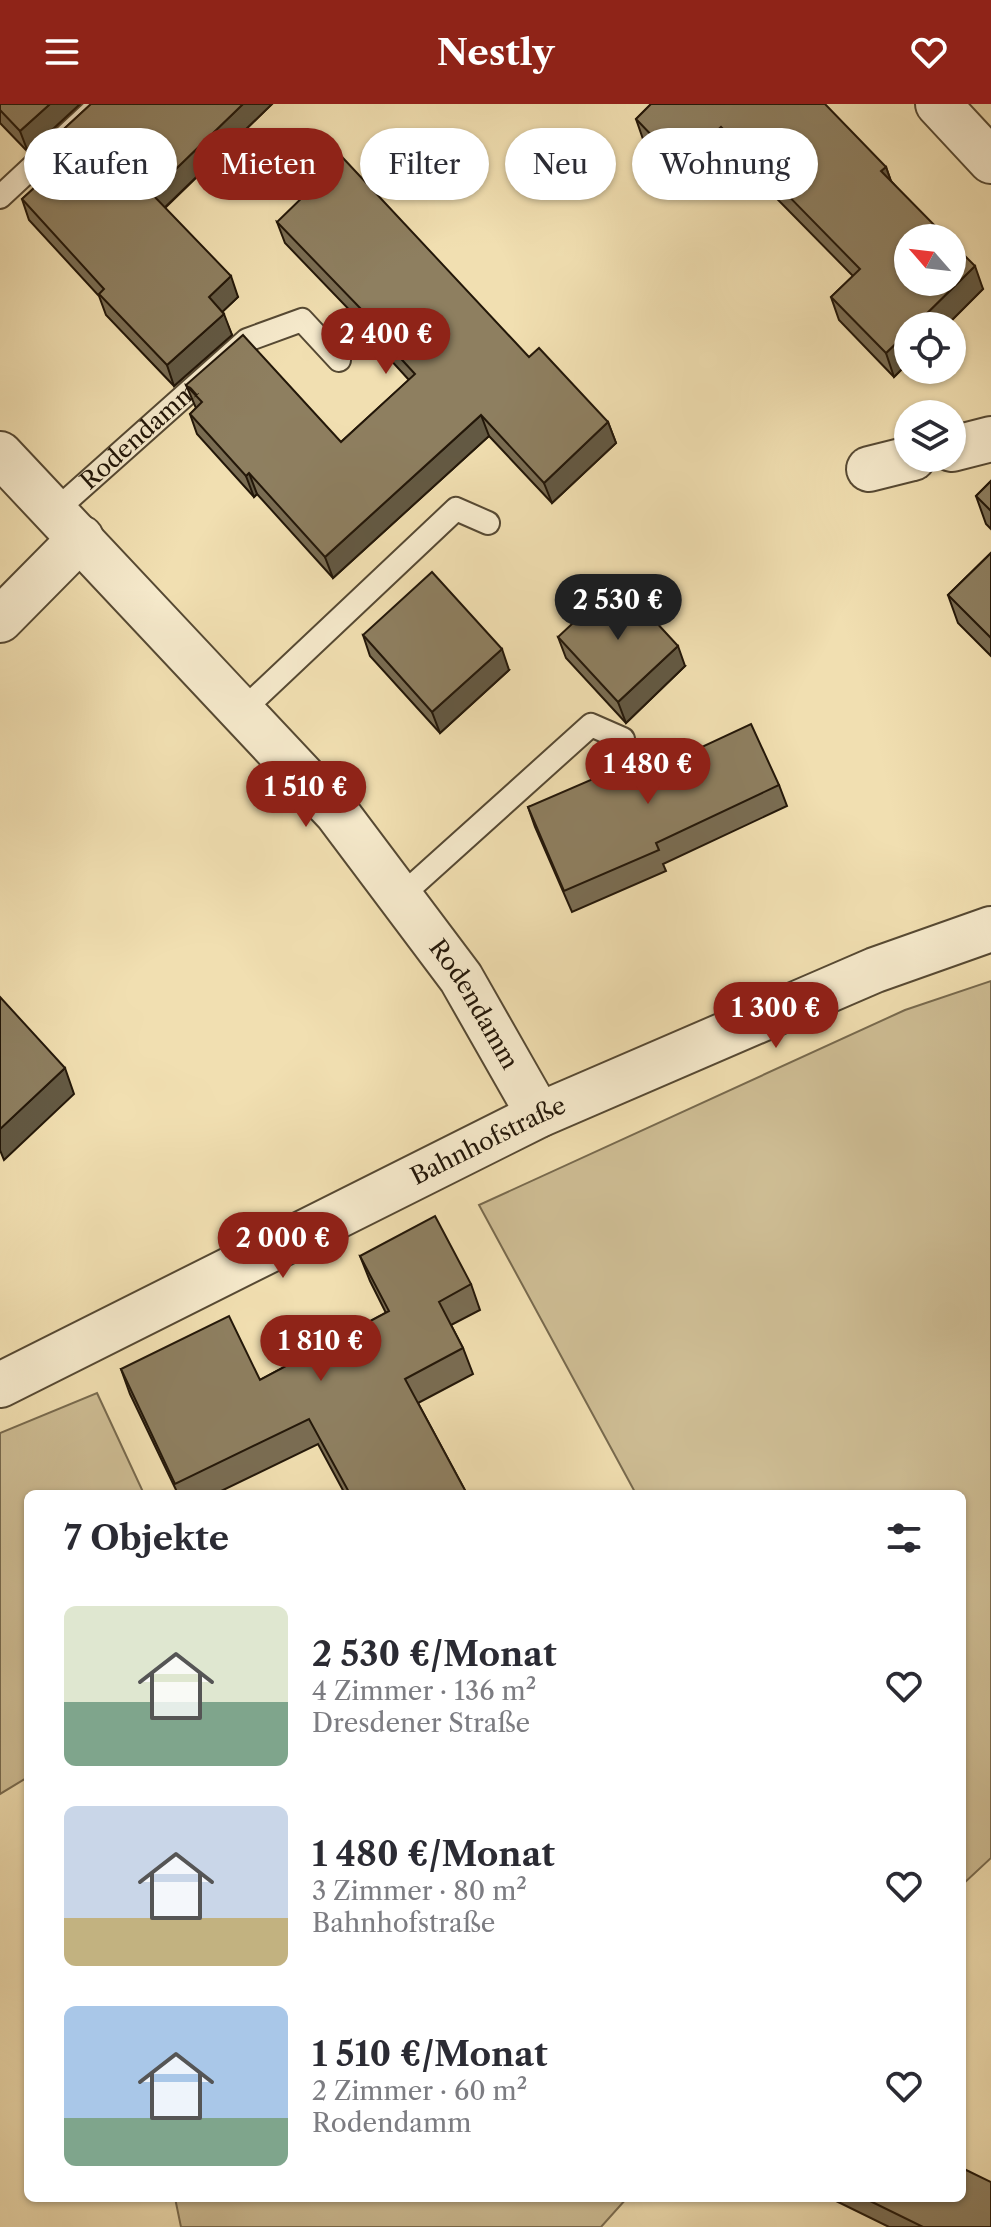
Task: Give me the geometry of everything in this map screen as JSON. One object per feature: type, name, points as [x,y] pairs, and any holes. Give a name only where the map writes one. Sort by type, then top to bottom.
[{"type":"street","points":[[938,104],[991,161]]},
{"type":"street","points":[[966,445],[991,439]]},
{"type":"street","name":"Rodendamm","points":[[0,454],[337,813],[461,978],[539,1115]]},
{"type":"street","points":[[869,469],[894,463]]},
{"type":"street","name":"Rodendamm","points":[[0,620],[68,525]]},
{"type":"street","name":"Bahnhofstraße","points":[[0,1385],[539,1115],[875,970],[991,929]]},
{"type":"lane","points":[[0,197],[100,104]]},
{"type":"lane","name":"Rodendamm","points":[[68,525],[247,340],[302,320],[339,360]]},
{"type":"lane","points":[[243,710],[456,509],[488,523]]},
{"type":"lane","points":[[400,897],[591,725],[623,739]]},
{"type":"shaded area","points":[[991,981],[991,1858],[966,1881],[966,1490],[634,1490],[479,1205],[905,1010]]},
{"type":"shaded area","points":[[97,1393],[142,1490],[24,1490],[24,1779],[0,1794],[0,1433]]},
{"type":"shaded area","points":[[176,2202],[623,2202],[601,2227],[181,2227]]},
{"type":"building","points":[[0,104],[50,104],[20,131],[0,110]]},
{"type":"building","points":[[91,104],[243,104],[218,128],[193,128],[193,152],[177,168],[177,128],[65,128]]},
{"type":"building","points":[[651,104],[825,104],[886,167],[881,171],[933,224],[894,224],[894,296],[944,296],[928,312],[894,312],[894,345],[886,353],[831,297],[860,269],[792,200],[818,200],[818,128],[645,128],[636,119]]},
{"type":"building","points":[[344,159],[360,176],[360,200],[382,200],[529,357],[539,348],[608,422],[544,483],[481,415],[325,557],[249,473],[246,476],[190,414],[202,402],[186,385],[243,335],[341,442],[415,374],[359,313],[362,310],[277,222],[300,200],[344,200]]},
{"type":"building","points":[[22,199],[158,200],[231,276],[209,297],[224,314],[167,365],[99,294],[104,289]]},
{"type":"building","points":[[966,257],[975,266],[966,275]]},
{"type":"building","points":[[991,481],[991,511],[976,496]]},
{"type":"building","points":[[991,553],[991,638],[948,595]]},
{"type":"building","points":[[432,572],[502,649],[432,712],[363,635]]},
{"type":"building","points":[[618,581],[678,646],[618,702],[558,637]]},
{"type":"building","points":[[751,724],[779,785],[656,843],[659,850],[564,891],[528,807],[623,766],[629,781]]},
{"type":"building","points":[[0,997],[65,1068],[0,1129]]},
{"type":"building","points":[[435,1216],[471,1284],[439,1302],[463,1348],[405,1379],[465,1490],[348,1490],[309,1419],[175,1484],[121,1369],[229,1316],[260,1380],[389,1311],[360,1256]]},
{"type":"building","points":[[966,2170],[991,2182],[991,2227],[923,2227],[872,2202],[966,2202]]}]
